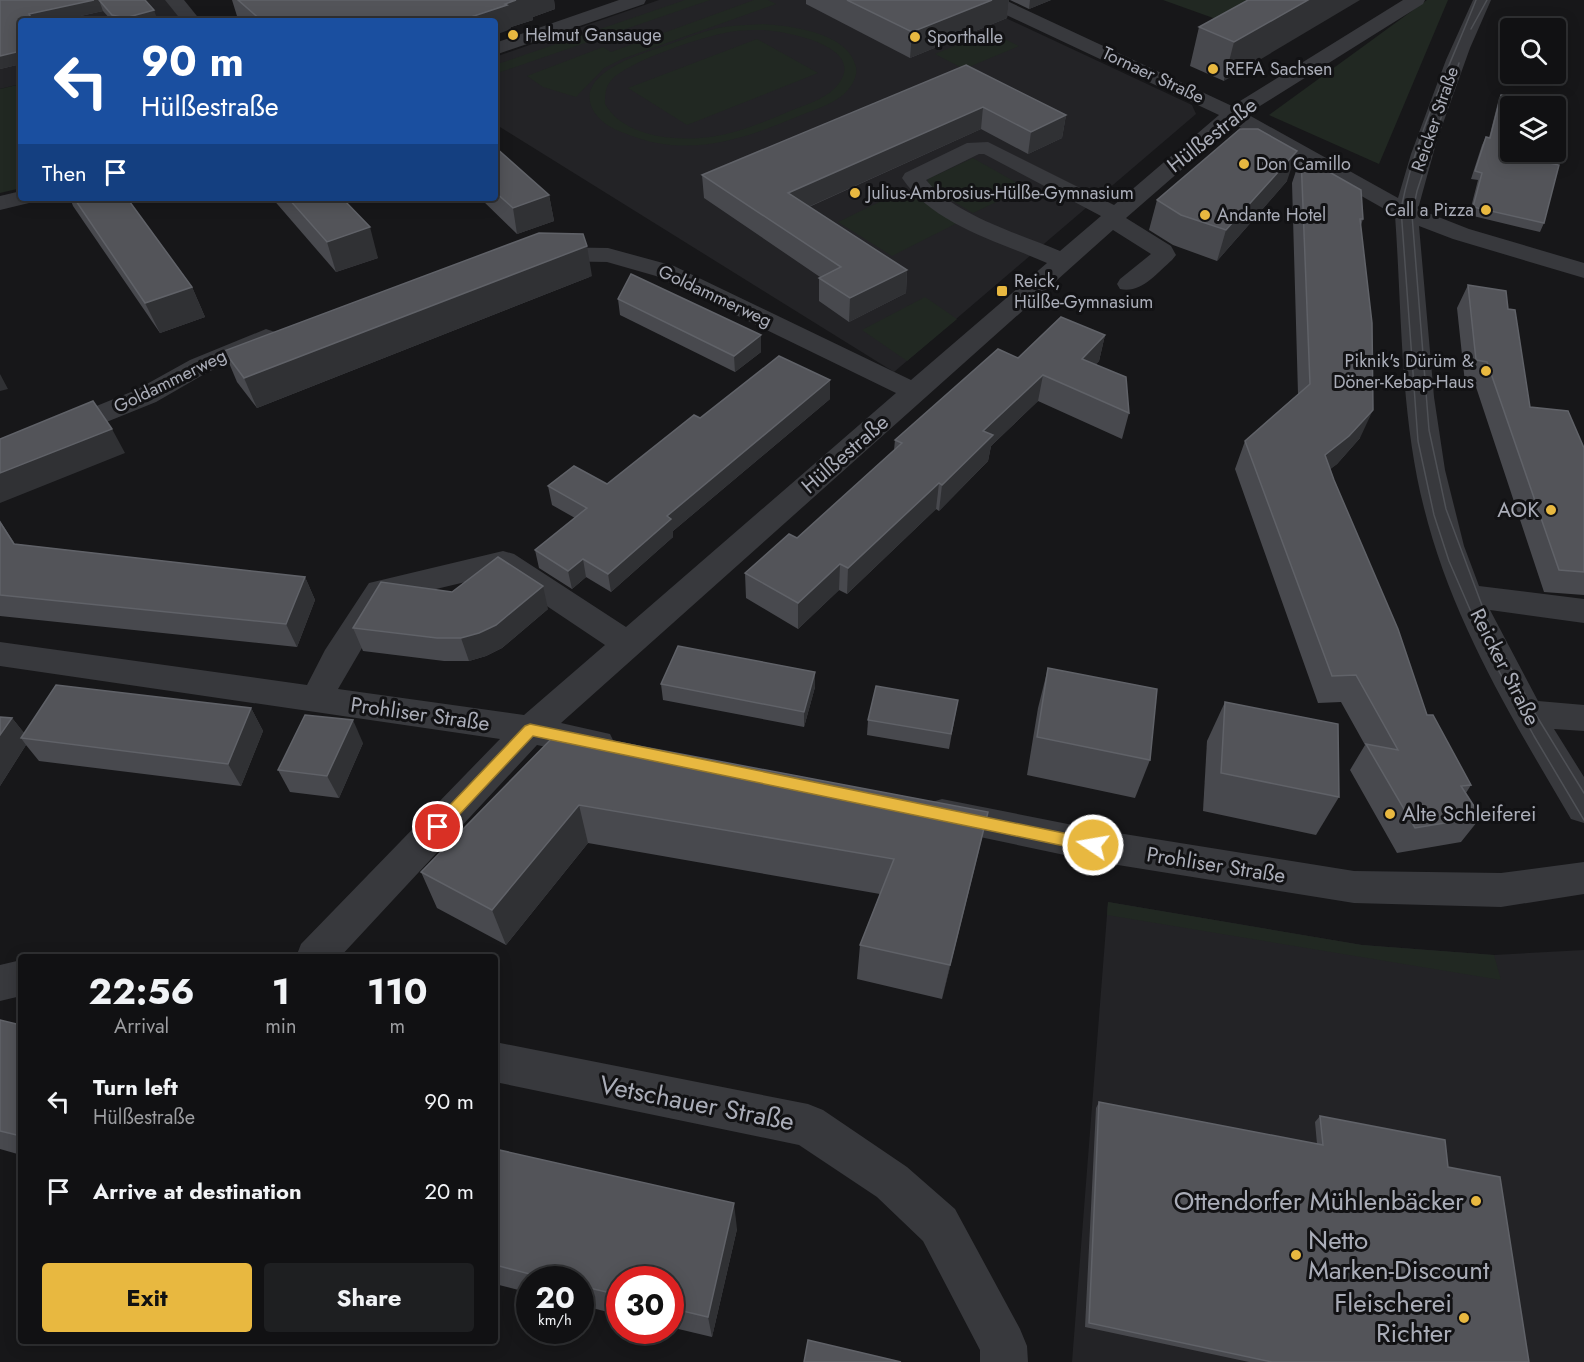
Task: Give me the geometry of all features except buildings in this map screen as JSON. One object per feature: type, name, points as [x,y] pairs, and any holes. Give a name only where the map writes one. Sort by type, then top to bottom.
[{"type":"street","points":[[174,0],[189,18]]},
{"type":"street","points":[[582,0],[603,12]]},
{"type":"street","points":[[498,48],[638,0]]},
{"type":"street","name":"Tornaer Straße","points":[[990,0],[1209,101],[1406,212],[1442,228],[1584,271]]},
{"type":"street","name":"Hülßestraße","points":[[318,954],[530,730],[1113,217],[1233,114],[1416,0]]},
{"type":"street","name":"Reicker Straße","points":[[1482,0],[1469,24],[1432,123],[1410,190],[1406,212],[1424,429],[1430,468],[1447,536],[1469,596],[1535,725],[1584,808]]},
{"type":"street","points":[[1063,261],[957,214],[919,189],[913,178],[975,148],[988,148],[1113,217],[1163,251],[1164,255],[1130,284]]},
{"type":"street","points":[[0,204],[18,199]]},
{"type":"street","name":"Goldammerweg","points":[[524,256],[608,255],[665,271],[915,392]]},
{"type":"street","name":"Goldammerweg","points":[[0,456],[146,396],[198,366],[291,328]]},
{"type":"street","points":[[316,699],[337,659],[380,591],[503,562],[628,644]]},
{"type":"street","name":"Reicker Straße","points":[[1469,596],[1584,611]]},
{"type":"street","name":"Prohliser Straße","points":[[0,654],[530,730],[635,751]]},
{"type":"street","points":[[1535,725],[1584,718]]},
{"type":"street","name":"Prohliser Straße","points":[[905,807],[1093,845],[1354,887],[1501,890],[1584,878]]},
{"type":"street","points":[[0,983],[18,979]]},
{"type":"street","name":"Vetschauer Straße","points":[[498,1063],[808,1125],[892,1182],[939,1225],[1003,1346],[1004,1362]]},
{"type":"shaded area","points":[[0,0],[179,0],[195,18],[18,18],[18,85],[0,89]]},
{"type":"shaded area","name":"Julius-Ambrosius-Hülße-Gymnasium","points":[[659,0],[967,0],[1192,105],[1196,114],[894,372],[498,126],[498,56]]},
{"type":"shaded area","points":[[685,0],[710,0],[498,73],[498,64]]},
{"type":"shaded area","points":[[754,0],[768,0],[776,4],[622,59],[604,68],[576,97],[543,87],[527,76],[603,47],[611,52]]},
{"type":"shaded area","points":[[1163,0],[1272,0],[1230,24]]},
{"type":"shaded area","points":[[1427,0],[1448,0],[1379,164],[1269,115]]},
{"type":"shaded area","points":[[763,24],[818,34],[843,46],[851,55],[856,67],[856,75],[851,86],[838,99],[773,127],[731,140],[689,146],[646,141],[619,131],[602,121],[592,108],[590,95],[594,84],[603,74],[629,59],[712,30],[729,26]],"holes":[[[744,30],[774,31],[806,38],[835,52],[843,62],[844,74],[835,88],[814,102],[750,127],[711,137],[677,138],[643,132],[628,126],[605,104],[606,89],[610,82],[630,67],[646,59],[714,35]]]},
{"type":"shaded area","points":[[990,32],[1019,46],[964,69],[935,54]]},
{"type":"shaded area","points":[[757,39],[818,73],[687,125],[628,88]]},
{"type":"shaded area","points":[[18,85],[18,189],[0,193],[0,89]]},
{"type":"shaded area","points":[[973,158],[1026,188],[973,213],[928,186],[928,179]]},
{"type":"shaded area","points":[[902,191],[914,191],[963,220],[892,256],[838,222]]},
{"type":"shaded area","points":[[925,297],[957,319],[907,361],[862,330]]},
{"type":"shaded area","points":[[1108,902],[1362,945],[1494,955],[1584,950],[1584,1362],[1072,1362]]},
{"type":"shaded area","points":[[1108,902],[1362,945],[1494,955],[1501,980],[1107,915]]},
{"type":"tram line","points":[[1476,0],[1424,129],[1401,209],[1418,441],[1434,515],[1449,561],[1488,651],[1534,736],[1584,820]]},
{"type":"tram line","points":[[1471,29],[1487,0]]},
{"type":"tram line","points":[[1459,63],[1417,191],[1412,215],[1429,430],[1446,509],[1493,635],[1536,715],[1584,793]]},
{"type":"place","name":"Helmut Gansauge","points":[[513,35]]},
{"type":"place","name":"Sporthalle","points":[[915,37]]},
{"type":"place","name":"REFA Sachsen","points":[[1213,69]]},
{"type":"place","name":"Don Camillo","points":[[1244,164]]},
{"type":"place","name":"Julius-Ambrosius-Hülße-Gymnasium","points":[[855,193]]},
{"type":"place","name":"Call a Pizza","points":[[1486,210]]},
{"type":"place","name":"Andante Hotel","points":[[1205,215]]},
{"type":"place","name":"Reick, Hülße-Gymnasium","points":[[1002,291]]},
{"type":"place","name":"Piknik's Dürüm & Döner-Kebap-Haus","points":[[1486,371]]},
{"type":"place","name":"AOK","points":[[1551,510]]},
{"type":"place","name":"Alte Schleiferei","points":[[1390,814]]},
{"type":"place","name":"Ottendorfer Mühlenbäcker","points":[[1476,1201]]},
{"type":"place","name":"Netto Marken-Discount","points":[[1296,1255]]},
{"type":"place","name":"Fleischerei Richter","points":[[1464,1318]]},
{"type":"route","points":[[438,827],[530,730],[1093,845]]}]
